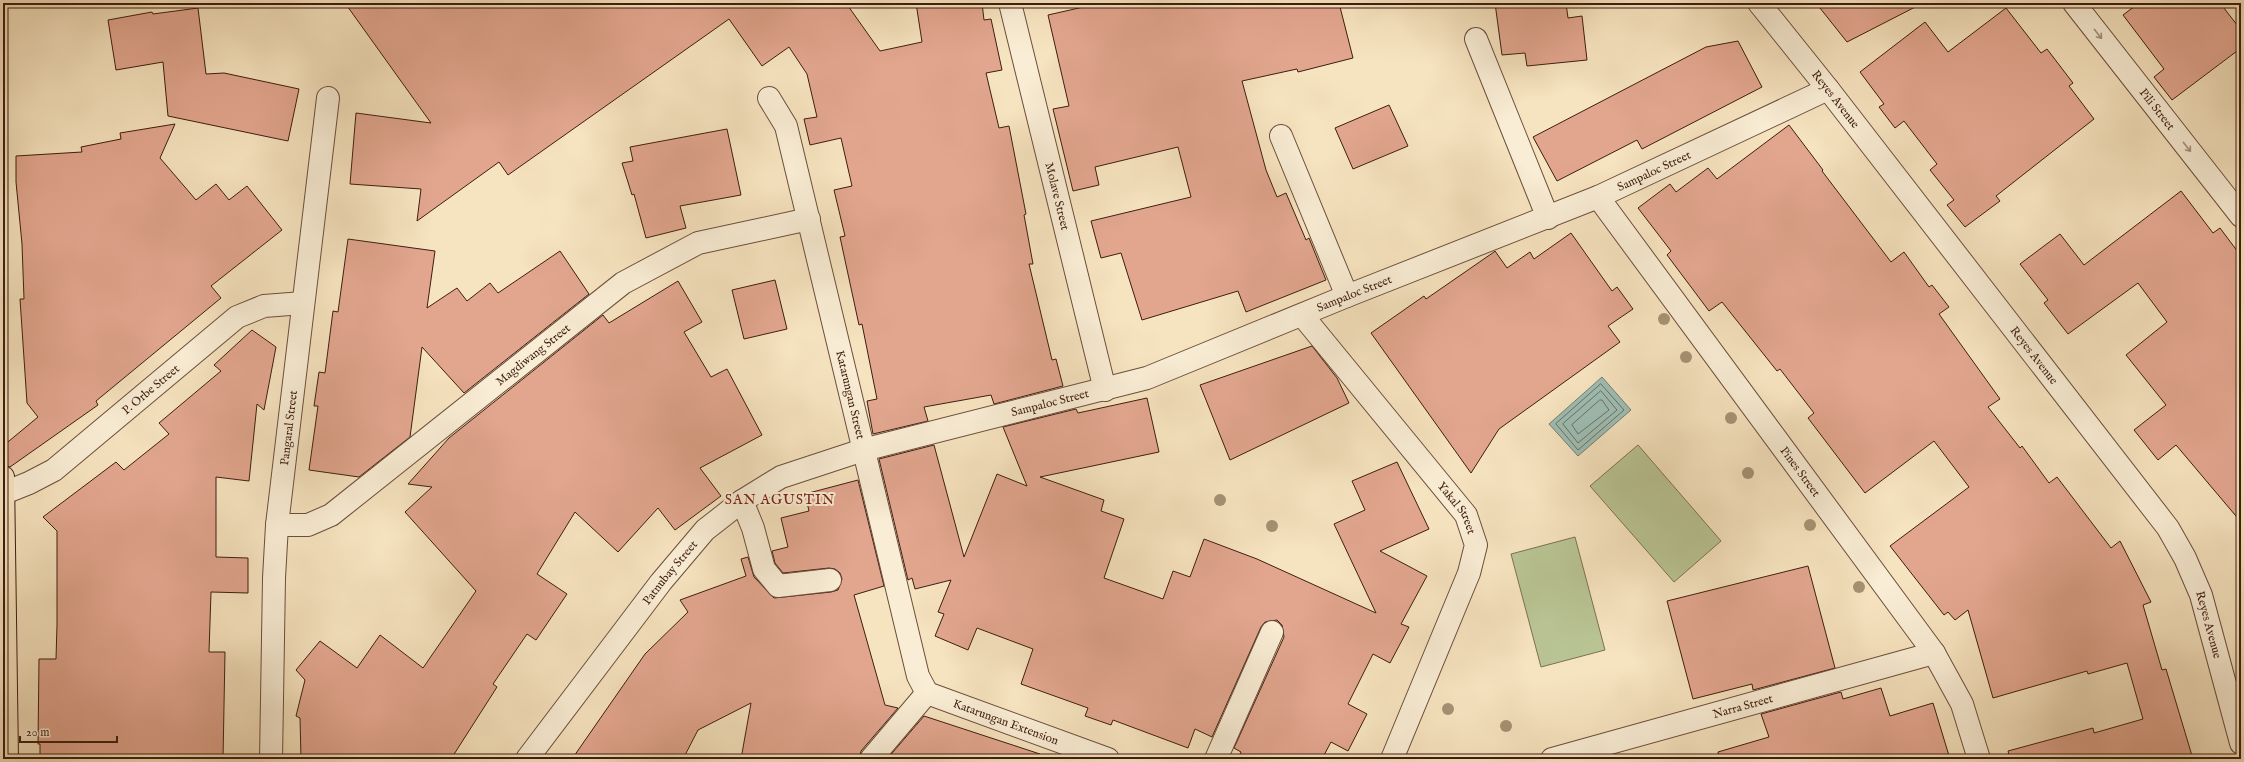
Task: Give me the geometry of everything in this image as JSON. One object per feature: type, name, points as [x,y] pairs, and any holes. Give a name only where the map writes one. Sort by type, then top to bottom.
[{"type":"main road","points":[[3,485],[7,759]]},
{"type":"street","name":"Molave Street","points":[[1010,3],[1105,390]]},
{"type":"street","name":"Reyes Avenue","points":[[1759,3],[1828,89],[2168,528],[2185,558],[2201,595],[2241,743]]},
{"type":"street","name":"Pili Street","points":[[2074,3],[2241,216]]},
{"type":"street","points":[[1476,39],[1548,218]]},
{"type":"street","name":"Sampaloc Street","points":[[863,450],[1105,390],[1147,378],[1347,296],[1598,197],[1828,89]]},
{"type":"street","name":"Pangaral Street","points":[[271,759],[277,526],[328,98]]},
{"type":"street","name":"Katarungan Street","points":[[769,98],[786,126],[918,676],[927,693]]},
{"type":"street","points":[[1281,136],[1347,296]]},
{"type":"street","name":"Pines Street","points":[[1598,197],[1934,653],[1962,704],[1979,759]]},
{"type":"street","name":"Magdiwang Street","points":[[277,526],[308,525],[331,515],[623,283],[698,243],[809,220]]},
{"type":"street","name":"P. Orbe Street","points":[[3,485],[29,483],[54,470],[237,317],[264,306],[303,303]]},
{"type":"street","name":"Yakal Street","points":[[1302,315],[1466,515],[1476,545],[1469,574],[1392,759]]},
{"type":"street","name":"Patnubay Street","points":[[527,759],[661,582],[705,530],[742,501],[781,477],[863,450]]},
{"type":"street","points":[[742,501],[752,528],[764,569],[778,586],[830,580]]},
{"type":"street","points":[[1216,759],[1272,632]]},
{"type":"street","name":"Narra Street","points":[[1552,759],[1934,653]]},
{"type":"street","points":[[871,759],[927,693]]},
{"type":"street","name":"Katarungan Extension","points":[[927,693],[1108,759]]},
{"type":"green space","points":[[1638,445],[1721,541],[1674,582],[1590,486]]},
{"type":"green space","points":[[1575,537],[1605,650],[1541,667],[1511,554]]},
{"type":"water","points":[[1602,377],[1631,410],[1578,456],[1549,424]]},
{"type":"building","points":[[345,3],[846,3],[880,51],[922,42],[916,3],[982,3],[984,20],[991,19],[1002,70],[986,73],[999,128],[1009,126],[1026,214],[1024,215],[1033,264],[1029,264],[1052,360],[1056,359],[1063,386],[994,404],[991,395],[924,407],[928,421],[873,434],[867,401],[877,399],[862,324],[859,325],[840,237],[845,236],[834,190],[852,186],[841,138],[810,145],[804,119],[817,117],[807,74],[789,47],[762,66],[729,19],[508,175],[499,162],[417,221],[421,189],[350,184],[356,113],[431,123]]},
{"type":"building","points":[[1101,3],[1339,3],[1353,58],[1298,72],[1297,69],[1242,81],[1266,170],[1277,197],[1286,193],[1306,240],[1309,238],[1326,280],[1246,312],[1238,291],[1142,320],[1121,253],[1101,258],[1091,221],[1191,197],[1178,147],[1095,167],[1099,185],[1073,191],[1053,109],[1069,106],[1048,15]]},
{"type":"building","points":[[1495,3],[1566,3],[1568,18],[1582,16],[1587,60],[1527,66],[1525,53],[1502,55]]},
{"type":"building","points":[[1816,3],[1923,3],[1847,42]]},
{"type":"building","points":[[2139,3],[2220,3],[2241,30],[2241,48],[2172,100],[2154,77],[2164,69],[2123,15]]},
{"type":"building","points":[[198,8],[206,74],[224,73],[299,89],[288,141],[168,116],[163,62],[116,70],[108,20],[152,12],[153,14]]},
{"type":"building","points":[[2006,8],[2041,53],[2047,49],[2073,83],[2069,86],[2094,119],[1996,196],[2000,201],[1965,227],[1947,205],[1954,200],[1930,170],[1937,164],[1904,121],[1895,128],[1879,107],[1884,104],[1860,72],[1925,22],[1948,52]]},
{"type":"building","points":[[1738,41],[1762,87],[1642,149],[1637,140],[1557,181],[1533,137],[1706,47]]},
{"type":"building","points":[[1389,105],[1408,146],[1353,169],[1335,128]]},
{"type":"building","points":[[175,124],[160,158],[196,200],[216,184],[229,200],[247,186],[282,230],[211,286],[221,298],[96,401],[98,405],[10,467],[3,465],[3,446],[38,417],[27,403],[20,299],[24,299],[22,244],[16,182],[16,156],[82,152],[81,147],[121,139],[120,133]]},
{"type":"building","points":[[1789,125],[1891,262],[1904,252],[1929,287],[1932,285],[1949,307],[1939,314],[2000,399],[1988,407],[2020,448],[2022,446],[2049,483],[2057,477],[2111,548],[2120,541],[2151,602],[2143,605],[2162,670],[2166,669],[2193,759],[2010,759],[2008,751],[2093,728],[2094,733],[2143,719],[2127,663],[2088,674],[2087,671],[1993,698],[1968,610],[1955,620],[1948,612],[1944,615],[1890,546],[1969,487],[1934,441],[1865,493],[1808,418],[1814,413],[1780,369],[1777,371],[1722,302],[1709,311],[1667,255],[1671,251],[1638,208],[1670,184],[1676,192],[1708,168],[1717,179]]},
{"type":"building","points":[[727,129],[741,195],[680,206],[686,228],[646,238],[634,194],[632,195],[622,163],[633,161],[630,147]]},
{"type":"building","points":[[2181,191],[2213,233],[2220,228],[2241,256],[2241,522],[2176,445],[2158,460],[2134,430],[2166,405],[2126,355],[2167,322],[2138,283],[2068,334],[2044,303],[2048,300],[2020,264],[2060,234],[2084,265]]},
{"type":"building","points":[[1571,233],[1612,291],[1617,287],[1633,309],[1608,326],[1620,342],[1499,429],[1471,473],[1371,333],[1424,296],[1426,299],[1495,251],[1507,268],[1530,252],[1534,259]]},
{"type":"building","points":[[348,239],[435,251],[427,308],[457,288],[467,301],[490,283],[498,293],[560,251],[589,294],[464,393],[422,347],[410,437],[359,477],[309,470],[318,406],[314,406],[319,372],[325,373],[333,311],[338,312]]},
{"type":"building","points":[[775,280],[787,329],[744,339],[732,290]]},
{"type":"building","points":[[678,281],[702,322],[684,332],[711,377],[727,369],[762,435],[700,468],[721,496],[675,530],[658,508],[618,552],[575,512],[537,574],[567,594],[536,640],[527,634],[493,684],[497,687],[451,759],[301,759],[300,718],[296,716],[305,680],[296,670],[320,641],[357,668],[380,635],[423,668],[476,591],[405,512],[432,487],[408,484],[449,438],[603,315],[609,323]]},
{"type":"building","points":[[252,330],[276,347],[264,410],[257,404],[249,481],[216,477],[216,557],[248,558],[248,593],[211,592],[209,652],[225,652],[223,759],[40,759],[40,744],[38,744],[39,659],[56,659],[57,625],[57,531],[43,517],[116,462],[124,470],[169,434],[159,423],[221,371],[214,365]]},
{"type":"building","points":[[1312,346],[1337,378],[1349,403],[1230,460],[1200,385]]},
{"type":"building","points":[[1147,398],[1159,452],[1040,477],[1104,500],[1101,511],[1124,519],[1104,578],[1163,599],[1173,571],[1190,577],[1204,539],[1257,559],[1376,613],[1334,524],[1365,510],[1352,481],[1397,462],[1429,529],[1380,551],[1427,576],[1401,624],[1409,627],[1390,663],[1373,654],[1348,704],[1367,714],[1348,751],[1331,742],[1322,759],[1238,759],[1241,752],[1234,748],[1284,637],[1282,625],[1277,620],[1265,622],[1261,627],[1212,737],[1195,729],[1188,748],[1113,720],[1111,725],[1085,716],[1088,708],[1021,684],[1033,649],[977,628],[968,650],[935,636],[944,614],[938,612],[951,580],[915,589],[912,578],[908,580],[879,459],[934,445],[964,557],[997,474],[1027,486],[1003,427],[1076,409],[1078,413]]},
{"type":"building","points":[[858,480],[884,586],[854,595],[885,705],[898,708],[861,751],[859,759],[741,759],[751,703],[698,730],[683,759],[572,759],[645,654],[688,612],[680,600],[746,576],[741,559],[748,557],[754,577],[774,598],[838,590],[842,579],[840,573],[835,569],[829,568],[783,573],[775,563],[772,551],[788,547],[781,518],[809,511],[805,494]]},
{"type":"building","points":[[1808,566],[1835,668],[1753,690],[1752,684],[1693,699],[1667,601]]},
{"type":"building","points":[[1881,688],[1890,716],[1933,703],[1950,759],[1719,759],[1718,752],[1769,737],[1761,714],[1841,692],[1843,699]]},
{"type":"building","points":[[924,716],[1040,754],[1039,759],[887,759]]},
{"type":"district","name":"SAN AGUSTIN","points":[[780,500]]}]
